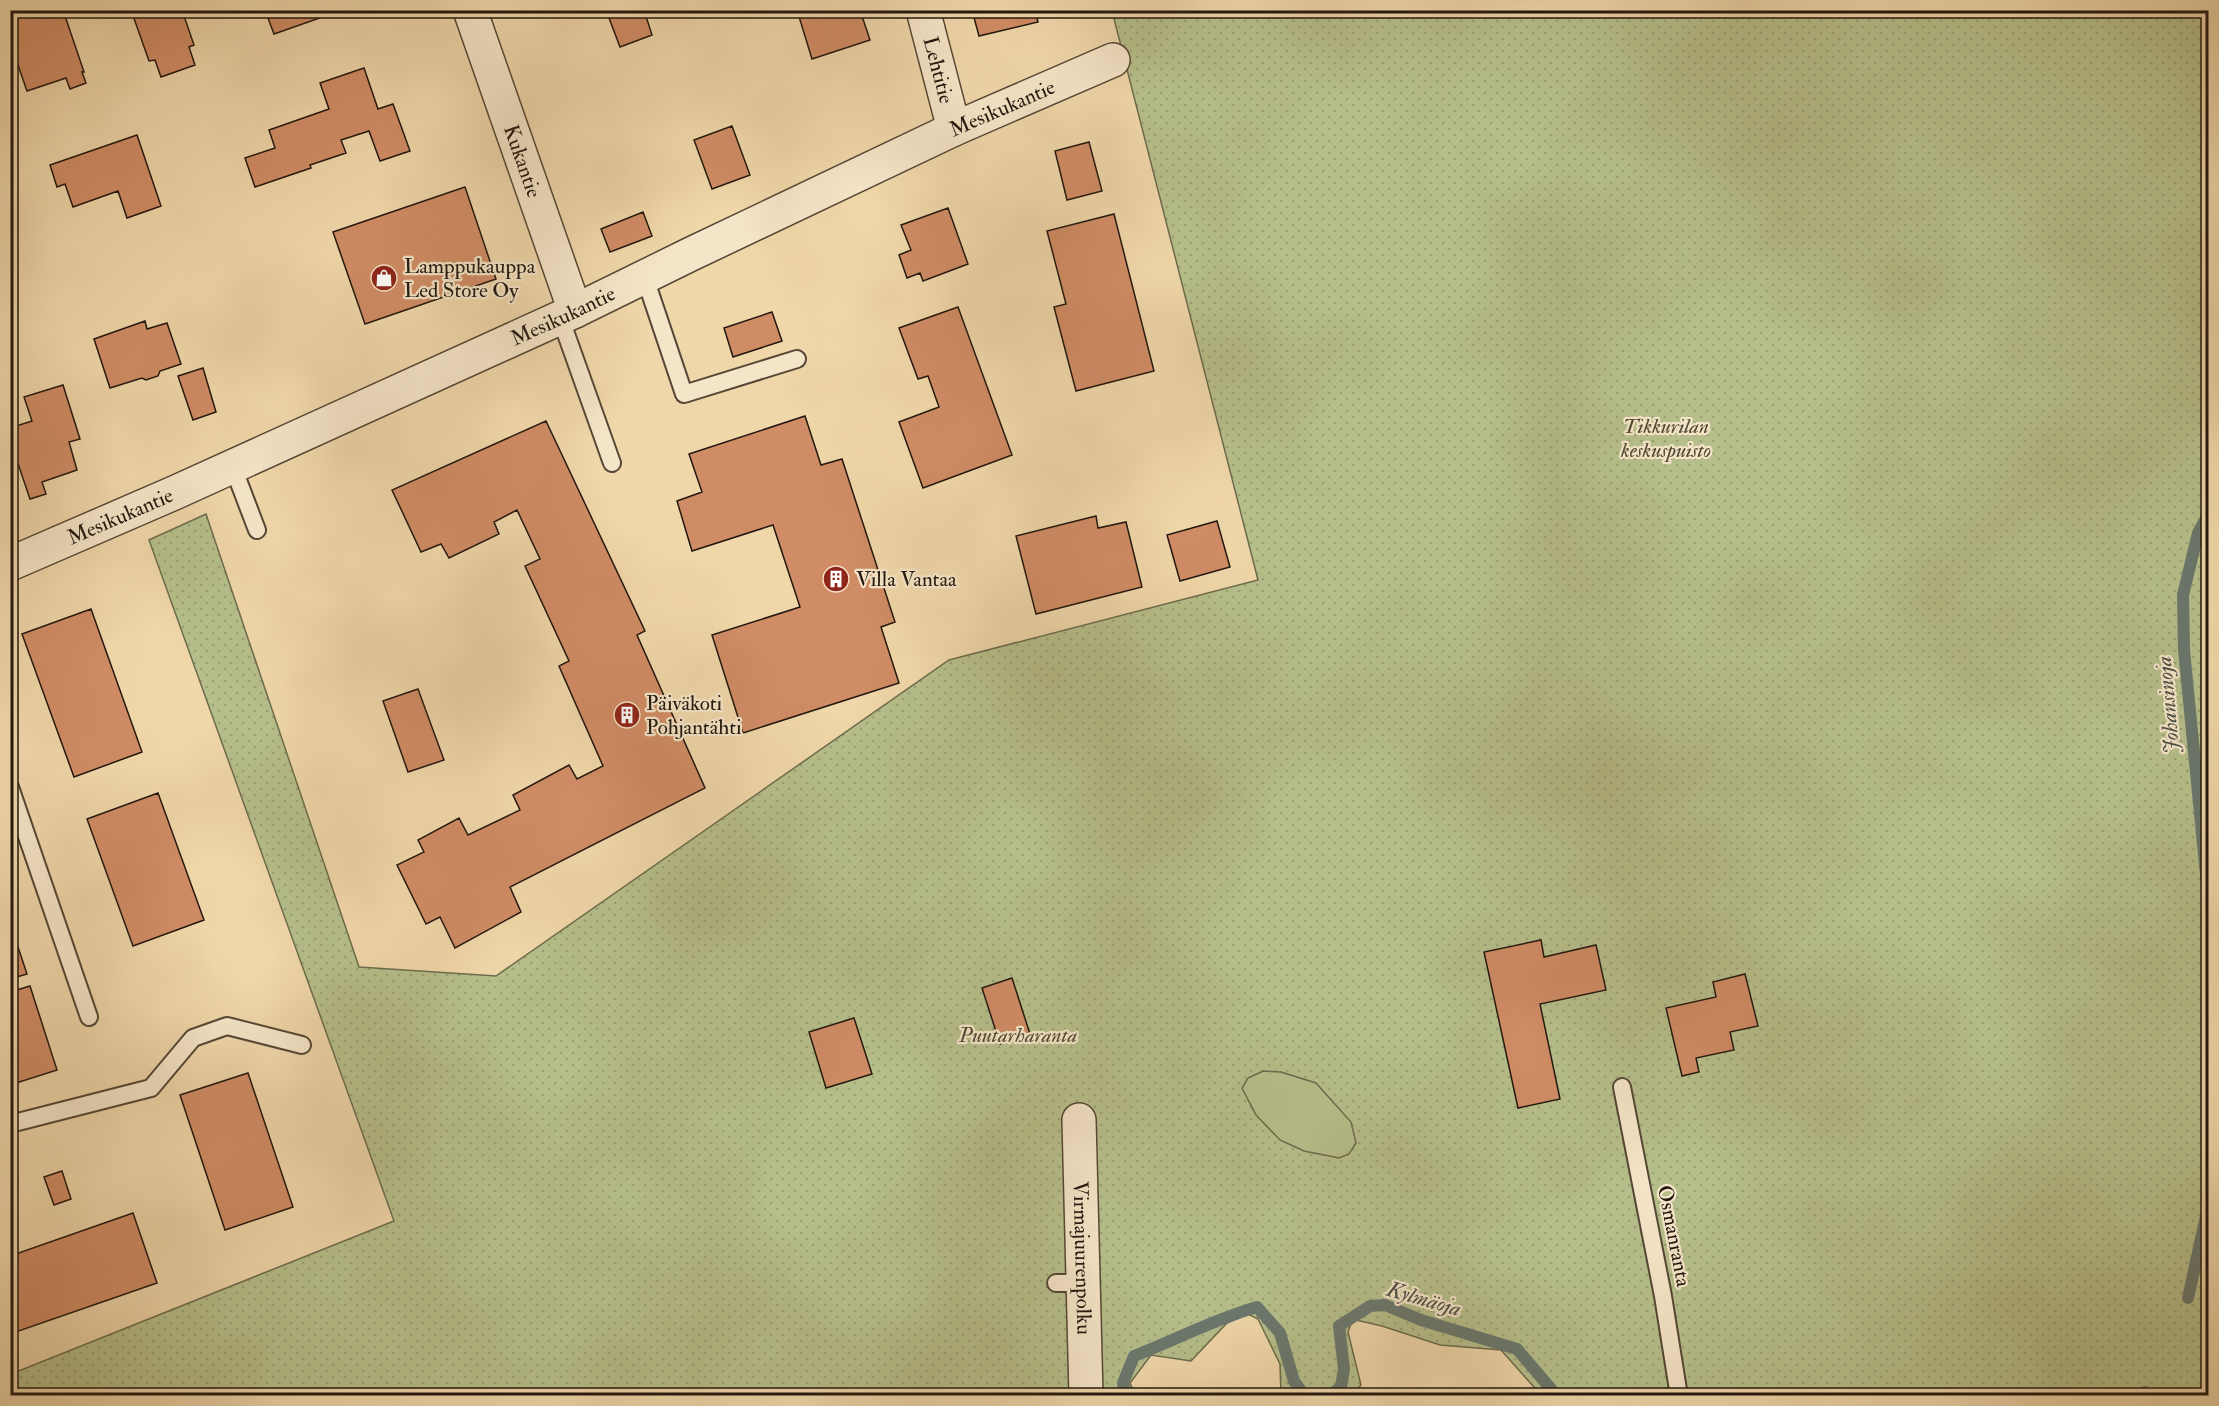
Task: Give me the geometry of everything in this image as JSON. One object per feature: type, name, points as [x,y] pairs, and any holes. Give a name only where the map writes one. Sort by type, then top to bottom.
[{"type":"street","name":"Kukantie","points":[[470,10],[568,314]]},
{"type":"street","name":"Lehtitie","points":[[923,10],[954,129]]},
{"type":"street","name":"Mesikukantie","points":[[10,564],[234,466],[568,314],[954,129],[1113,60]]},
{"type":"street","name":"Virmajuurenpolku","points":[[1079,1120],[1069,1283],[1086,1395]]},
{"type":"lane","points":[[645,278],[684,394],[797,359]]},
{"type":"lane","points":[[568,314],[612,463]]},
{"type":"lane","points":[[234,466],[257,530]]},
{"type":"lane","points":[[10,788],[89,1017]]},
{"type":"lane","points":[[10,1124],[151,1088],[193,1038],[226,1026],[302,1045]]},
{"type":"lane","name":"Osmanranta","points":[[1622,1087],[1663,1296],[1679,1395]]},
{"type":"green space","points":[[1112,11],[2208,11],[2208,1395],[1541,1395],[1501,1350],[1440,1345],[1356,1320],[1351,1324],[1348,1332],[1361,1385],[1351,1395],[1281,1395],[1280,1364],[1258,1319],[1248,1314],[1227,1323],[1191,1361],[1151,1355],[1130,1383],[1134,1392],[1139,1395],[11,1396],[11,1374],[394,1221],[149,540],[206,514],[359,967],[496,976],[949,660],[1258,580]]},
{"type":"green space","points":[[1263,1071],[1281,1072],[1316,1083],[1351,1122],[1356,1143],[1349,1154],[1339,1158],[1304,1151],[1280,1140],[1256,1115],[1242,1088],[1248,1078]]},
{"type":"building","points":[[33,10],[63,10],[86,83],[70,89],[66,78],[27,91],[10,42],[10,18]]},
{"type":"building","points":[[131,10],[182,10],[194,45],[189,47],[195,65],[161,77],[155,60],[149,61]]},
{"type":"building","points":[[265,10],[334,10],[334,13],[274,34]]},
{"type":"building","points":[[554,10],[574,10],[556,17]]},
{"type":"building","points":[[606,10],[644,10],[652,35],[620,47]]},
{"type":"building","points":[[797,10],[860,10],[870,40],[812,59]]},
{"type":"building","points":[[972,10],[1035,10],[1038,22],[979,36]]},
{"type":"building","points":[[364,68],[378,109],[393,104],[410,151],[380,161],[369,131],[341,140],[346,153],[310,165],[311,168],[255,187],[245,158],[275,148],[269,130],[329,109],[320,83]]},
{"type":"building","points":[[732,126],[750,175],[712,189],[694,140]]},
{"type":"building","points":[[137,135],[161,206],[127,218],[118,191],[73,207],[65,184],[57,187],[50,165]]},
{"type":"building","points":[[1089,142],[1102,191],[1067,200],[1055,151]]},
{"type":"building","points":[[465,187],[496,279],[365,324],[333,232]]},
{"type":"building","points":[[948,208],[968,264],[923,281],[920,273],[907,278],[899,255],[911,250],[901,225]]},
{"type":"building","points":[[643,212],[652,236],[610,252],[601,229]]},
{"type":"building","points":[[1114,214],[1154,371],[1076,391],[1054,307],[1066,304],[1047,231]]},
{"type":"building","points":[[958,307],[1012,455],[923,488],[899,422],[939,407],[928,376],[918,379],[899,328]]},
{"type":"building","points":[[772,312],[782,341],[733,357],[724,328]]},
{"type":"building","points":[[145,321],[147,329],[167,323],[181,364],[160,371],[158,376],[146,380],[142,378],[110,388],[94,339]]},
{"type":"building","points":[[203,368],[216,412],[193,420],[178,376]]},
{"type":"building","points":[[63,385],[80,439],[69,442],[77,470],[42,482],[46,494],[30,499],[10,440],[10,428],[32,421],[24,397]]},
{"type":"building","name":"Villa Vantaa","points":[[805,416],[821,465],[842,459],[895,622],[881,627],[899,683],[743,733],[712,635],[800,607],[773,525],[692,551],[677,501],[702,492],[689,454]]},
{"type":"building","name":"Päiväkoti Pohjantähti","points":[[546,421],[645,631],[637,635],[705,788],[510,887],[521,912],[455,948],[440,917],[426,924],[397,865],[424,852],[418,840],[459,818],[468,835],[520,810],[513,795],[569,765],[577,779],[603,766],[559,666],[569,661],[525,566],[540,559],[517,510],[494,522],[499,534],[449,558],[441,544],[421,552],[392,490]]},
{"type":"building","points":[[1096,516],[1098,528],[1126,522],[1142,587],[1036,614],[1016,536]]},
{"type":"building","points":[[1217,521],[1230,567],[1180,581],[1167,535]]},
{"type":"building","points":[[91,609],[142,752],[74,777],[22,634]]},
{"type":"building","points":[[418,689],[444,760],[408,772],[383,701]]},
{"type":"building","points":[[158,793],[204,920],[133,946],[87,819]]},
{"type":"building","points":[[10,923],[27,974],[10,979]]},
{"type":"building","points":[[1541,940],[1544,957],[1596,945],[1606,990],[1540,1004],[1560,1099],[1518,1108],[1484,952]]},
{"type":"building","points":[[1745,974],[1758,1026],[1730,1032],[1734,1050],[1696,1058],[1699,1072],[1682,1076],[1666,1008],[1716,997],[1713,982]]},
{"type":"building","points":[[1012,978],[1030,1034],[1000,1044],[982,988]]},
{"type":"building","points":[[30,986],[57,1070],[10,1085],[10,992]]},
{"type":"building","points":[[854,1018],[872,1074],[826,1088],[809,1032]]},
{"type":"building","points":[[248,1073],[293,1207],[225,1230],[180,1095]]},
{"type":"building","points":[[10,1157],[18,1180],[10,1182]]},
{"type":"building","points":[[62,1171],[71,1199],[54,1205],[44,1177]]},
{"type":"building","points":[[133,1213],[157,1283],[10,1334],[10,1256]]},
{"type":"waterway","name":"Johansinoja","points":[[2208,515],[2198,533],[2183,595],[2184,650],[2208,895]]},
{"type":"waterway","name":"Johansinoja","points":[[2188,1298],[2208,1207]]},
{"type":"waterway","name":"Kylmäoja","points":[[1329,1396],[1341,1387],[1344,1369],[1339,1326],[1370,1306],[1385,1305],[1421,1320],[1517,1349],[1557,1396]]},
{"type":"waterway","name":"Kylmäoja","points":[[1126,1396],[1123,1383],[1134,1356],[1257,1307],[1280,1333],[1294,1381],[1305,1396]]},
{"type":"waterway","name":"Johansinoja","points":[[2144,1396],[2145,1392]]},
{"type":"place","name":"Lamppukauppa Led Store Oy","points":[[384,278]]},
{"type":"place","name":"Villa Vantaa","points":[[836,579]]},
{"type":"place","name":"Päiväkoti Pohjantähti","points":[[627,715]]},
{"type":"park label","name":"Tikkurilan keskuspuisto","points":[[1666,438]]},
{"type":"park label","name":"Puutarharanta","points":[[1018,1035]]}]
